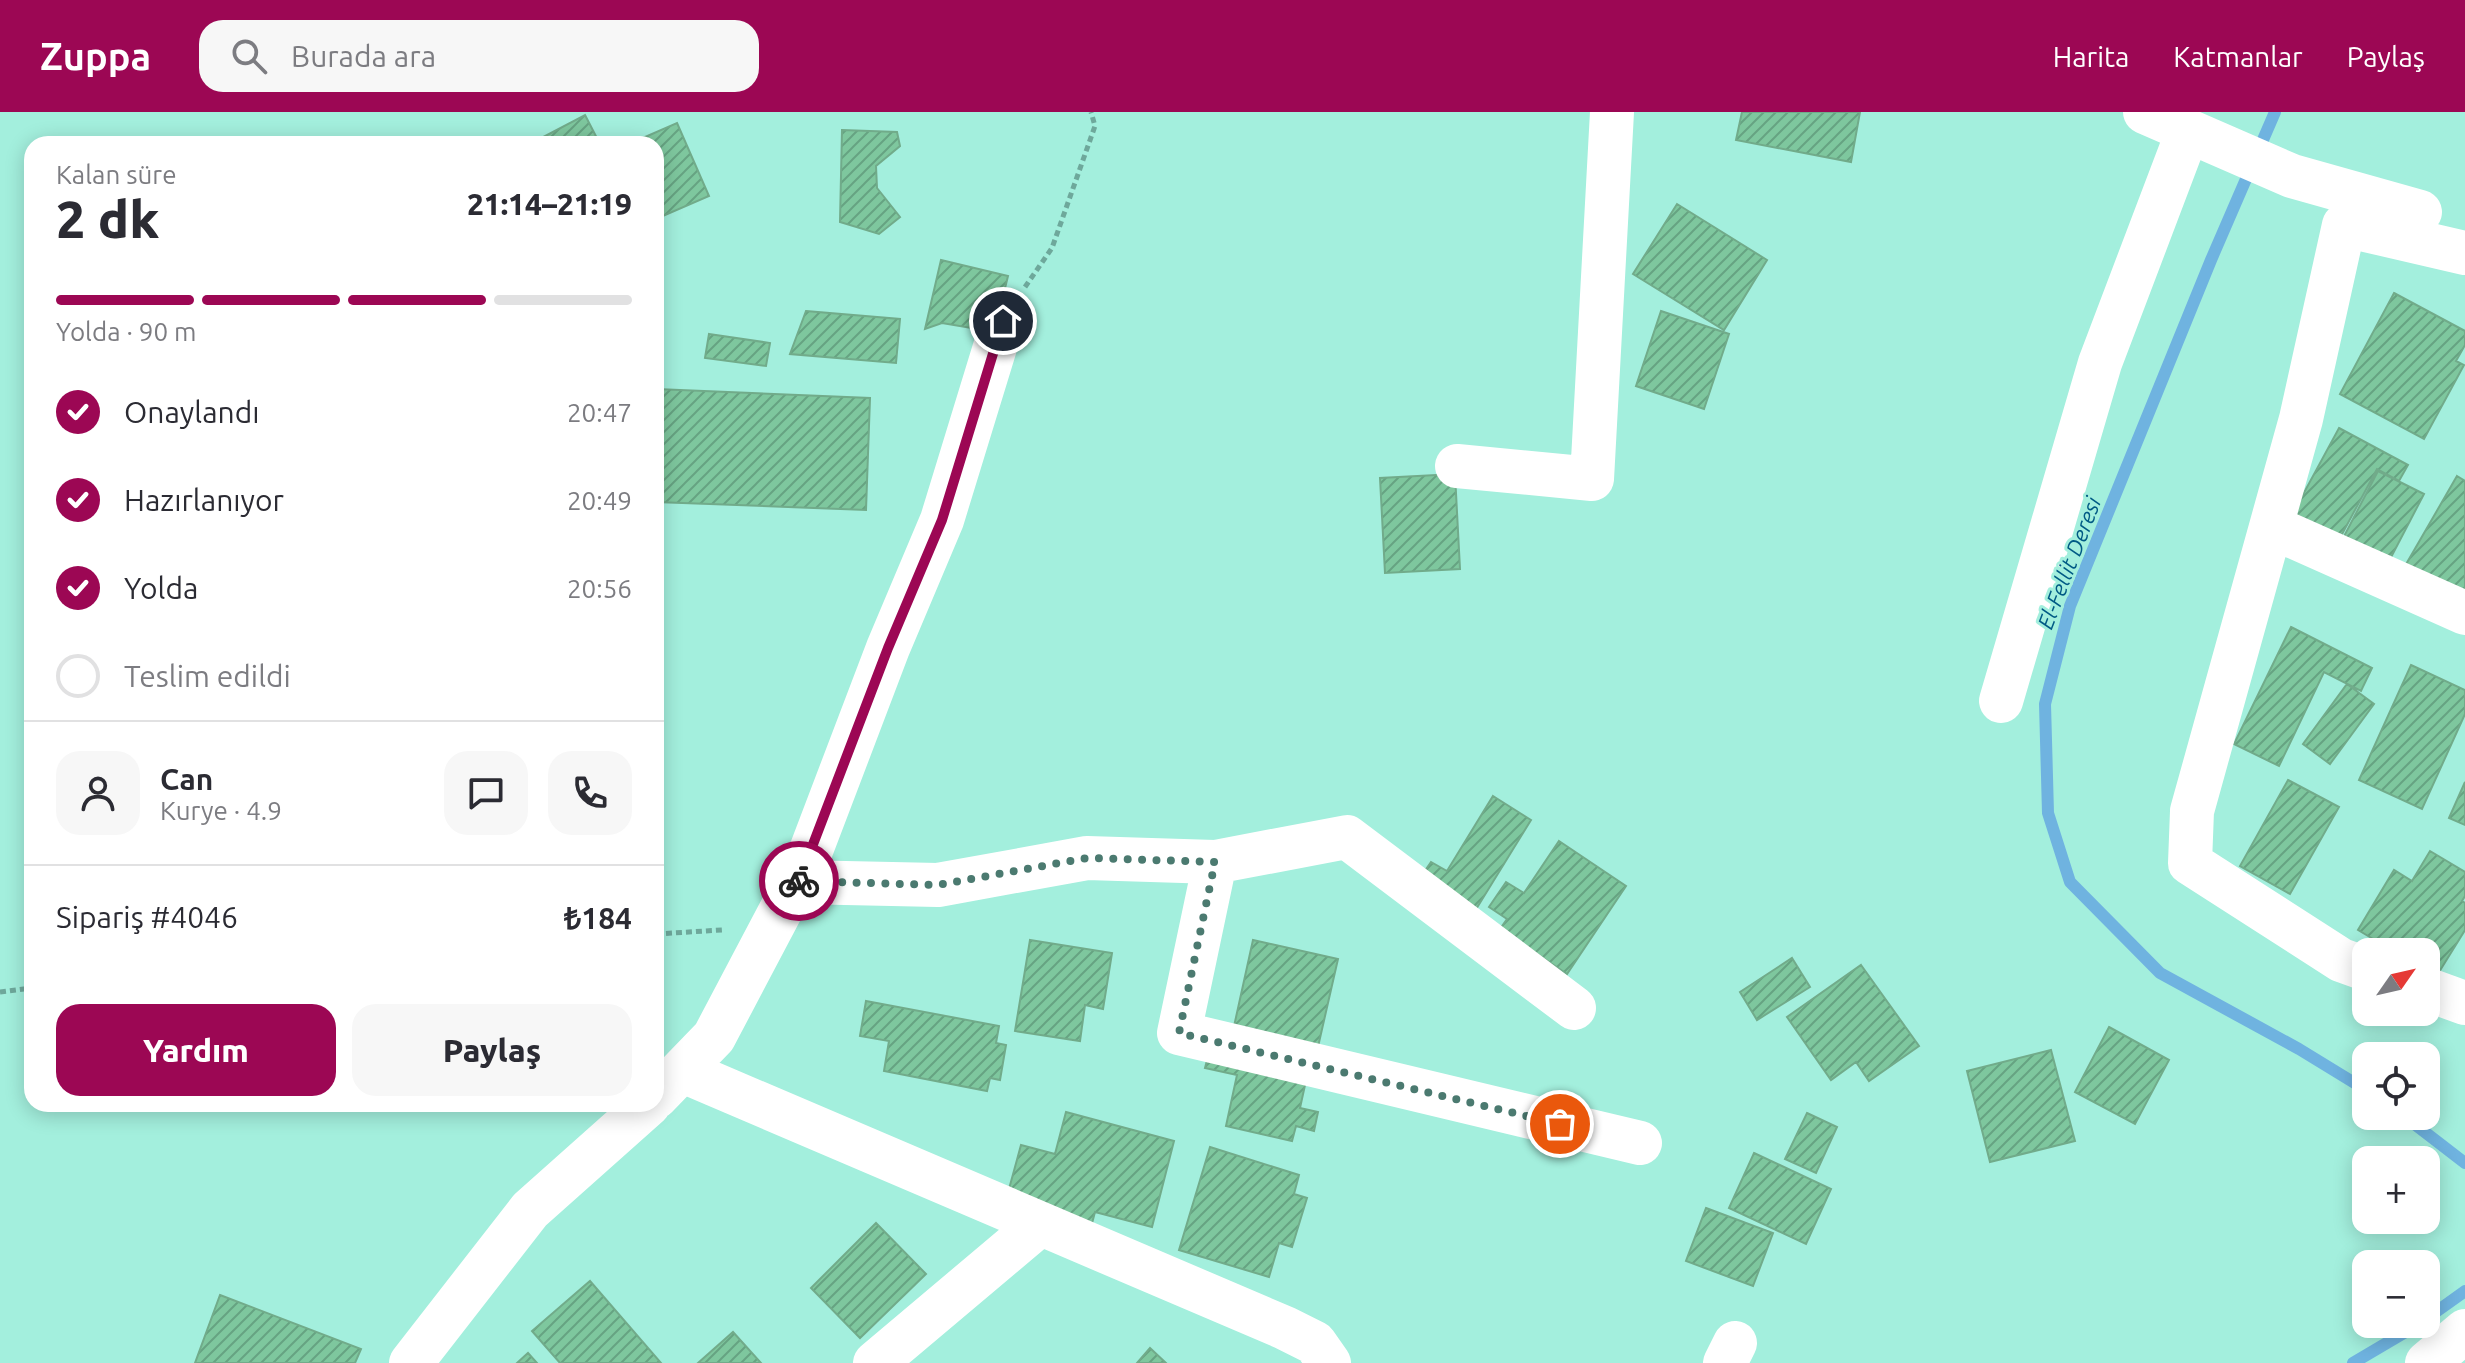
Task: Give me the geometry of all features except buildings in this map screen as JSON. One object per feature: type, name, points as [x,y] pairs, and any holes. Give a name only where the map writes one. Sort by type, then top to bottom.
[{"type":"street","points":[[1457,466],[1592,479],[1612,112]]},
{"type":"street","points":[[2145,112],[2281,171],[2349,210],[2465,253]]},
{"type":"street","points":[[2001,701],[2100,363],[2188,131]]},
{"type":"street","points":[[2349,210],[2465,223]]},
{"type":"street","points":[[2349,210],[2301,419],[2192,811],[2190,863],[2341,960],[2352,964]]},
{"type":"street","points":[[1003,321],[942,520],[888,648],[799,882],[792,889],[714,1037],[670,1084],[1040,1224],[1285,1328],[1315,1343],[1329,1363]]},
{"type":"street","points":[[2272,527],[2465,613]]},
{"type":"street","points":[[799,882],[938,885],[1087,858],[1215,862],[1347,837],[1574,1008]]},
{"type":"street","points":[[1215,862],[1179,1033],[1640,1143]]},
{"type":"street","points":[[2440,994],[2465,1003]]},
{"type":"street","points":[[411,1363],[530,1210],[640,1112]]},
{"type":"street","points":[[875,1363],[1040,1224]]},
{"type":"street","points":[[2427,1363],[2465,1331]]},
{"type":"path","points":[[1003,321],[1052,248],[1095,126],[1091,112]]},
{"type":"path","points":[[664,933],[775,926]]},
{"type":"path","points":[[0,992],[24,989]]},
{"type":"waterway","name":"El-Fellit Deresi","points":[[2275,112],[2070,606],[2045,704],[2048,813],[2070,882],[2160,973],[2352,1081]]},
{"type":"waterway","name":"El-Fellit Deresi","points":[[2422,1130],[2465,1163]]},
{"type":"waterway","name":"El-Fellit Deresi","points":[[2440,1309],[2465,1291]]},
{"type":"waterway","name":"El-Fellit Deresi","points":[[2353,1363],[2395,1338]]},
{"type":"way so far","points":[[799,881],[938,885],[1087,858],[1215,862],[1179,1033],[1560,1124]]},
{"type":"route","points":[[799,881],[888,648],[942,520],[1003,321]]}]
